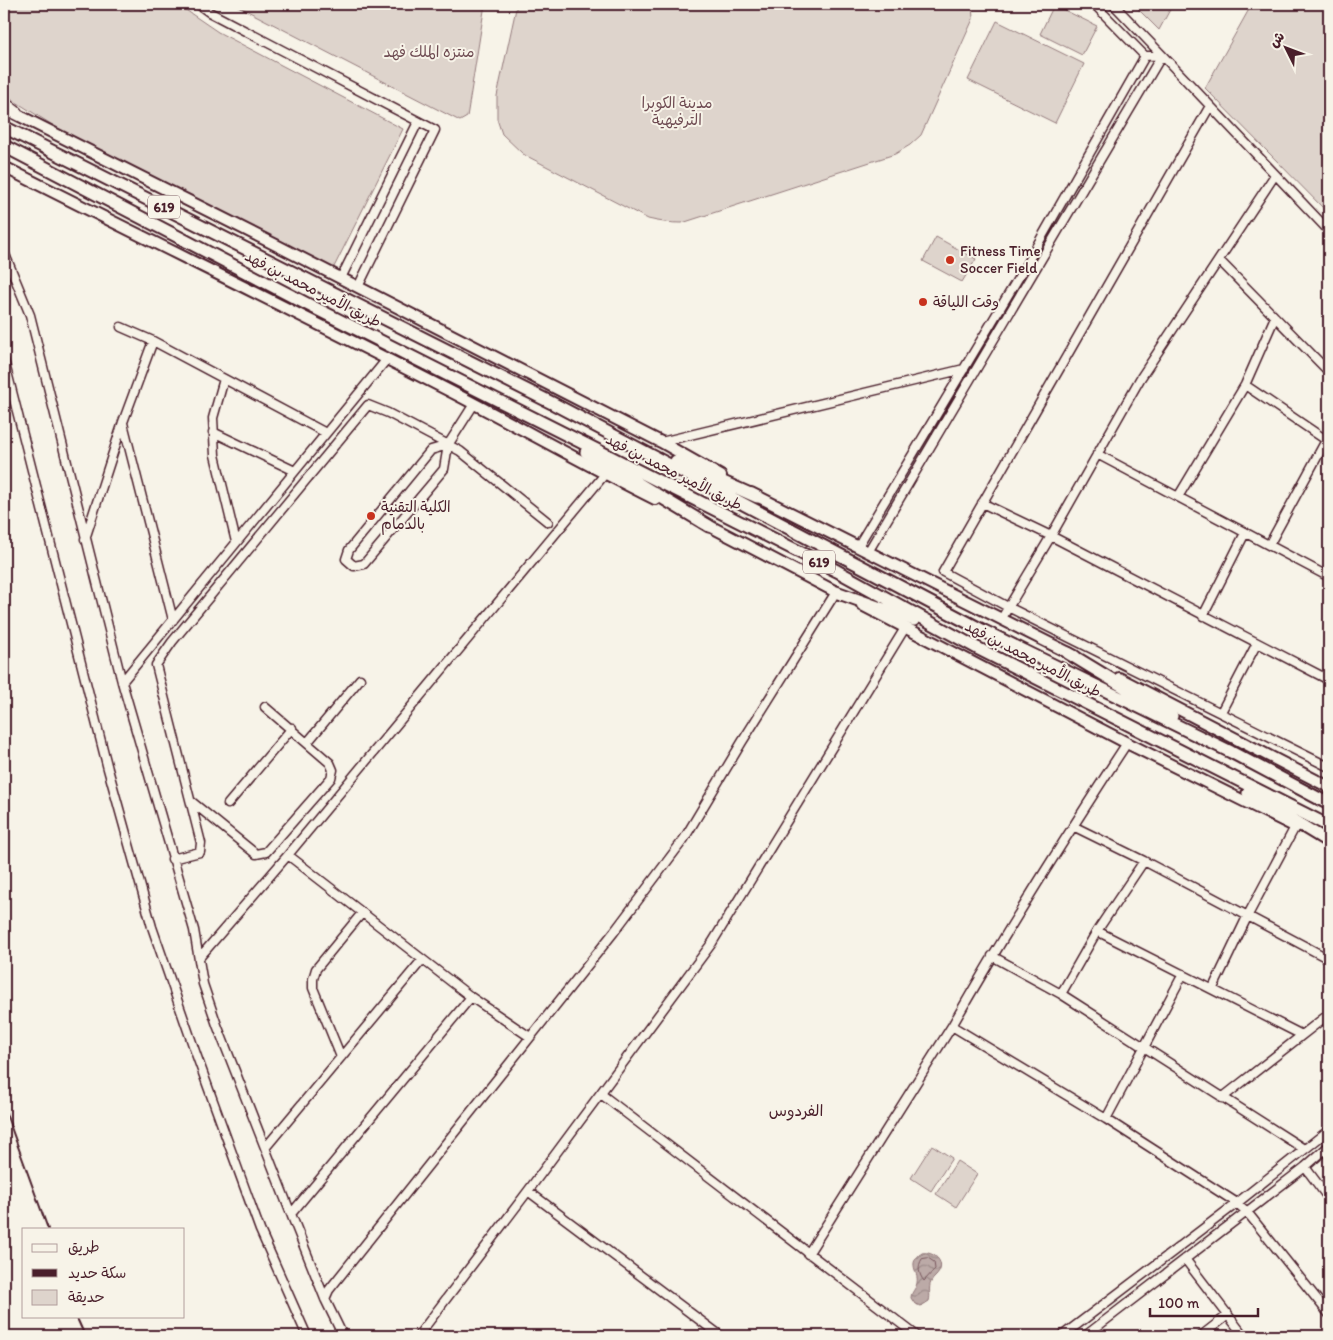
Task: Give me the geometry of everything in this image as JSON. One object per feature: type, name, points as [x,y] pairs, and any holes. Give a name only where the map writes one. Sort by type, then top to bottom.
[{"type":"highway","name":"طريق الأمير محمد بن فهد","points":[[4,127],[552,404],[984,631],[1231,752],[1329,804]]},
{"type":"highway","name":"طريق الأمير محمد بن فهد","points":[[4,146],[305,303],[837,571],[977,648],[1329,826]]},
{"type":"highway","points":[[501,402],[710,526]]},
{"type":"highway","points":[[552,404],[757,497]]},
{"type":"highway","points":[[836,592],[900,614],[977,648]]},
{"type":"highway","points":[[1068,653],[1231,752]]},
{"type":"highway","points":[[1145,733],[1285,814],[1329,843]]},
{"type":"main road","points":[[4,108],[661,442],[757,497],[1002,618],[1329,787]]},
{"type":"main road","points":[[4,167],[387,359],[605,474],[710,526],[1127,743],[1329,843]]},
{"type":"street","points":[[198,4],[209,12],[435,130],[358,287]]},
{"type":"street","points":[[1094,4],[1145,56],[1162,55]]},
{"type":"street","points":[[1113,4],[1329,231]]},
{"type":"street","points":[[868,552],[1162,55]]},
{"type":"street","points":[[858,546],[1023,270],[1145,56]]},
{"type":"street","points":[[4,101],[31,122]]},
{"type":"street","points":[[1210,106],[943,572],[1008,607],[1221,712],[1329,768]]},
{"type":"street","points":[[341,278],[418,122]]},
{"type":"street","points":[[1002,618],[1052,536],[1140,379],[1276,175]]},
{"type":"street","points":[[4,252],[30,315],[122,682],[194,930],[203,984],[217,1025],[291,1214],[325,1299],[343,1336]]},
{"type":"street","points":[[1219,260],[1329,372]]},
{"type":"street","points":[[1178,497],[1245,385],[1275,317]]},
{"type":"street","points":[[121,327],[154,341],[326,433]]},
{"type":"street","points":[[85,539],[123,422],[154,341]]},
{"type":"street","points":[[122,682],[387,359]]},
{"type":"street","points":[[4,360],[108,769],[152,927],[260,1230],[307,1336]]},
{"type":"street","points":[[661,442],[963,369],[976,369]]},
{"type":"street","points":[[224,379],[213,418],[214,455],[236,542]]},
{"type":"street","points":[[1245,385],[1327,438],[1269,545]]},
{"type":"street","points":[[448,445],[431,450],[349,550],[346,559],[354,566],[364,564],[444,468],[448,445],[474,404]]},
{"type":"street","points":[[172,859],[200,852],[201,843],[156,665],[368,405],[460,451],[548,522]]},
{"type":"street","points":[[123,422],[173,620]]},
{"type":"street","points":[[213,432],[295,471]]},
{"type":"street","points":[[1097,454],[1329,577]]},
{"type":"street","points":[[199,958],[288,855],[605,474]]},
{"type":"street","points":[[982,503],[1052,536],[1329,680]]},
{"type":"street","points":[[1203,616],[1245,533]]},
{"type":"street","points":[[325,1299],[329,1290],[614,932],[684,839],[836,592]]},
{"type":"street","points":[[418,1336],[601,1094],[712,943],[905,628]]},
{"type":"street","points":[[1221,712],[1257,643]]},
{"type":"street","points":[[307,743],[360,679]]},
{"type":"street","points":[[192,802],[256,854],[266,852],[331,778],[333,770],[330,763],[292,728],[265,707]]},
{"type":"street","points":[[228,804],[292,728]]},
{"type":"street","points":[[808,1254],[952,1026],[992,956],[1073,826],[1127,743]]},
{"type":"street","points":[[1073,826],[1144,860],[1329,958]]},
{"type":"street","points":[[1213,988],[1248,915],[1295,827]]},
{"type":"street","points":[[288,855],[471,997],[530,1037]]},
{"type":"street","points":[[1061,994],[1097,931],[1144,860]]},
{"type":"street","points":[[341,1057],[313,988],[313,979],[316,969],[362,913]]},
{"type":"street","points":[[1097,931],[1213,988],[1302,1035]]},
{"type":"street","points":[[992,956],[1061,994],[1304,1149]]},
{"type":"street","points":[[266,1147],[422,960]]},
{"type":"street","points":[[1106,1119],[1183,974]]},
{"type":"street","points":[[291,1214],[471,997]]},
{"type":"street","points":[[1222,1098],[1329,1014]]},
{"type":"street","points":[[952,1026],[1106,1119],[1237,1203],[1247,1212],[1329,1314]]},
{"type":"street","points":[[601,1094],[917,1336]]},
{"type":"street","points":[[1062,1336],[1237,1203],[1329,1130]]},
{"type":"street","points":[[1086,1336],[1305,1167],[1329,1146]]},
{"type":"street","points":[[1305,1167],[1329,1200]]},
{"type":"street","points":[[528,1191],[721,1336]]},
{"type":"street","points":[[1185,1260],[1244,1336]]},
{"type":"street","points":[[1201,1336],[1228,1315]]},
{"type":"green space","points":[[4,4],[177,4],[218,32],[403,129],[333,269],[62,131],[13,100],[4,90]]},
{"type":"green space","name":"منتزه الملك فهد","points":[[234,4],[485,4],[467,117],[460,121]]},
{"type":"green space","name":"مدينة الكوبرا الترفيهية","points":[[517,4],[972,4],[973,19],[921,135],[910,145],[895,154],[678,223],[648,219],[523,154],[502,134],[497,119],[497,96]]},
{"type":"green space","points":[[1133,4],[1173,4],[1159,30]]},
{"type":"green space","points":[[1252,4],[1329,4],[1329,214],[1205,88]]},
{"type":"green space","points":[[1054,5],[1097,26],[1082,55],[1040,34]]},
{"type":"green space","points":[[997,21],[1084,64],[1055,123],[968,80]]},
{"type":"green space","name":"Fitness Time Soccer Field","points":[[936,237],[976,259],[962,282],[923,261]]},
{"type":"green space","points":[[932,1145],[952,1158],[931,1191],[911,1178]]},
{"type":"green space","points":[[957,1161],[977,1174],[956,1207],[936,1194]]},
{"type":"water","points":[[922,1253],[934,1255],[939,1261],[940,1268],[930,1284],[929,1301],[921,1306],[915,1304],[911,1298],[917,1283],[914,1264],[917,1257]]},
{"type":"railway","points":[[4,1108],[48,1228]]},
{"type":"railway","points":[[77,1318],[85,1336]]},
{"type":"place","name":"Fitness Time Soccer Field","points":[[950,260]]},
{"type":"place","name":"وقت اللياقة","points":[[923,302]]},
{"type":"place","name":"الكلية التقنية بالدمام","points":[[371,516]]},
{"type":"district","name":"الفردوس","points":[[796,1110]]}]
